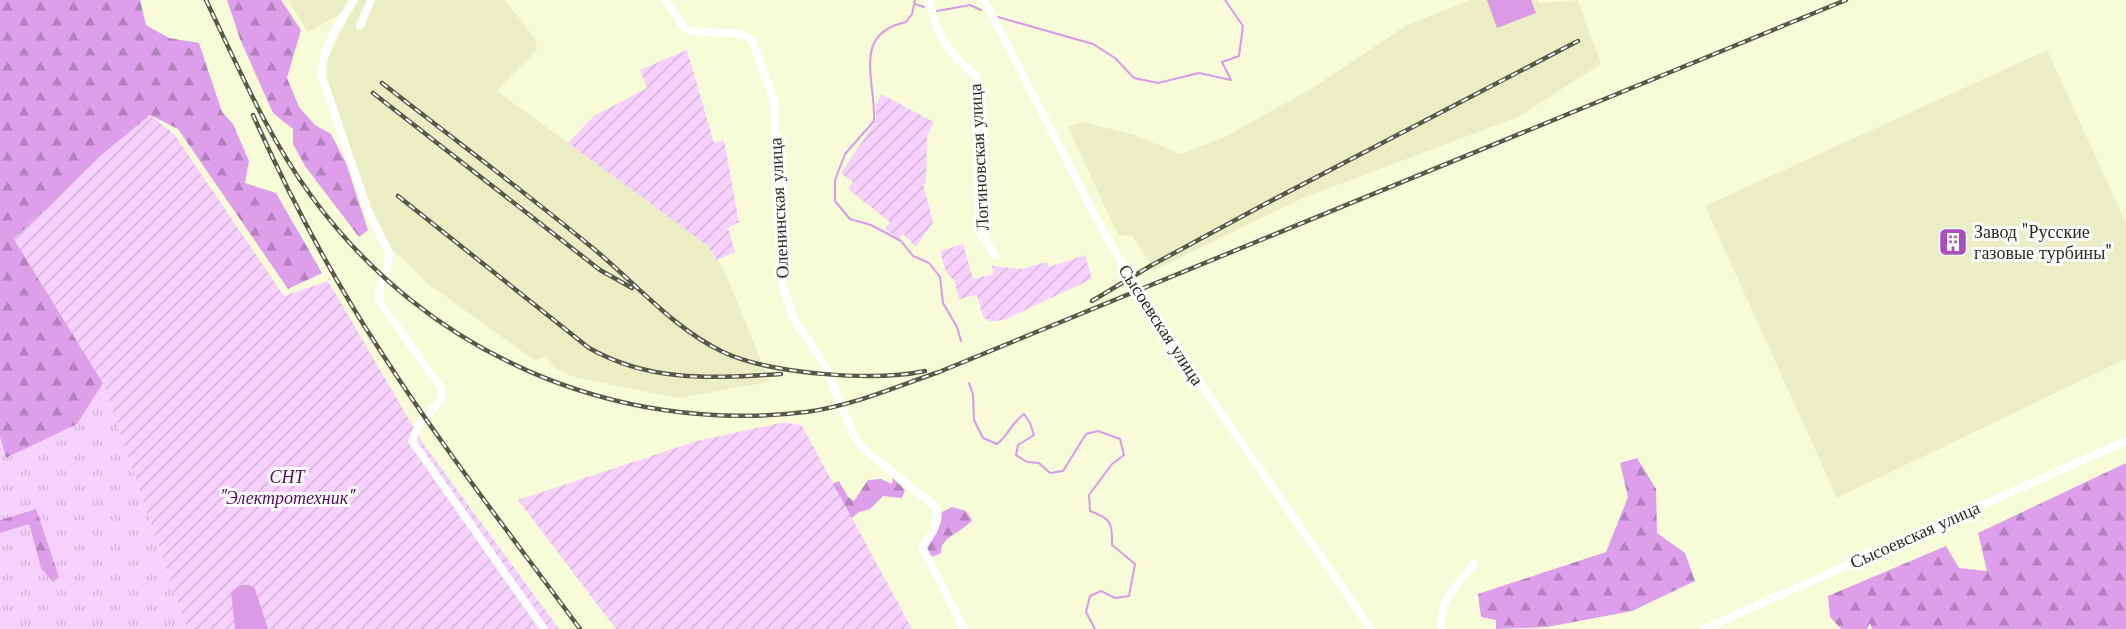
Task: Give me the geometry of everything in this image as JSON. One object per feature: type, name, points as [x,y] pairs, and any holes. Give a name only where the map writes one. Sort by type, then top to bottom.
[{"type":"street","points":[[354,0],[326,48],[321,61],[322,77],[367,208],[389,253],[390,261],[378,294],[379,301],[441,388],[442,399],[419,424],[412,441],[544,629]]},
{"type":"street","points":[[360,26],[371,0]]},
{"type":"street","name":"Оленинская улица","points":[[665,0],[684,27],[690,31],[740,34],[752,40],[774,102],[781,280],[785,298],[804,337],[824,364],[854,436],[861,447],[935,506],[938,517],[935,530],[922,547],[964,629]]},
{"type":"street","name":"Логиновская улица","points":[[929,0],[932,20],[939,34],[959,62],[976,76],[981,234],[995,255]]},
{"type":"street","name":"Сысоевская улица","points":[[984,0],[1101,227],[1146,305],[1371,629]]},
{"type":"street","name":"Сысоевская улица","points":[[1704,629],[2126,441]]},
{"type":"street","points":[[1442,629],[1440,618],[1444,602],[1474,564]]},
{"type":"shaded area","points":[[288,0],[348,0],[339,15],[308,32]]},
{"type":"shaded area","points":[[357,0],[505,0],[536,40],[537,50],[497,91],[708,246],[724,270],[770,382],[677,398],[574,377],[556,369],[545,357],[534,360],[427,283],[390,247],[370,207],[327,85],[326,62]]},
{"type":"shaded area","points":[[1470,0],[1537,0],[1539,3],[1578,0],[1601,64],[1518,117],[1303,198],[1155,270],[1132,236],[1118,235],[1068,127],[1082,122],[1135,135],[1180,154],[1225,137],[1314,87],[1407,25]]},
{"type":"shaded area","points":[[1487,0],[1531,0],[1536,13],[1497,28]]},
{"type":"shaded area","points":[[2047,50],[2126,223],[2126,359],[1837,498],[1705,206]]},
{"type":"shaded area","points":[[242,585],[250,585],[255,589],[268,629],[235,629],[231,592]]},
{"type":"green space","points":[[0,0],[140,0],[146,25],[169,38],[199,43],[222,112],[233,124],[249,161],[245,183],[276,193],[322,273],[288,289],[178,129],[150,115],[14,239],[103,383],[77,424],[6,458],[0,437]]},
{"type":"green space","points":[[227,0],[281,0],[301,30],[287,78],[299,107],[315,125],[331,134],[346,163],[368,230],[359,237],[305,166],[293,144],[293,129],[273,113],[240,39]]},
{"type":"green space","points":[[687,50],[714,143],[724,140],[739,222],[728,228],[735,252],[717,260],[708,246],[568,143],[594,116],[647,88],[640,70]]},
{"type":"green space","points":[[881,94],[934,122],[927,136],[926,183],[923,184],[933,222],[916,247],[903,234],[899,239],[885,229],[890,222],[848,189],[853,182],[841,173],[876,121],[876,106]]},
{"type":"green space","name":"СНТ \"Электротехник\"","points":[[150,115],[174,134],[284,296],[328,281],[422,442],[559,629],[187,629],[103,383],[14,239],[99,157]]},
{"type":"green space","points":[[963,244],[973,279],[994,274],[992,266],[1021,269],[1047,262],[1049,267],[1085,255],[1092,279],[1006,319],[991,322],[983,317],[977,295],[959,299],[954,280],[946,271],[943,263],[941,251]]},
{"type":"green space","points":[[103,383],[187,629],[0,629],[0,533],[29,524],[32,540],[36,509],[0,520],[0,437],[6,458],[77,424]]},
{"type":"green space","points":[[785,422],[802,426],[912,629],[616,629],[518,500],[697,441]]},
{"type":"green space","points":[[1637,458],[1656,489],[1657,533],[1685,553],[1695,581],[1632,611],[1547,627],[1496,629],[1496,620],[1481,617],[1478,594],[1606,552],[1628,497],[1620,463]]},
{"type":"green space","points":[[2126,463],[2126,629],[1872,629],[1870,623],[1867,629],[1841,629],[1830,617],[1828,596],[1946,546],[1959,568],[1987,571],[1978,533]]},
{"type":"green space","points":[[893,478],[905,490],[902,498],[883,496],[870,509],[859,512],[849,520],[825,487],[839,481],[848,497],[854,501],[868,480],[881,479],[892,484]]},
{"type":"green space","points":[[952,507],[966,511],[972,520],[944,543],[941,553],[932,557],[927,549],[941,522],[942,512]]},
{"type":"green space","points":[[36,509],[59,577],[53,582],[41,568],[29,524],[0,533],[0,520]]},
{"type":"waterway","points":[[915,0],[912,14],[906,22],[889,28],[878,37],[872,48],[870,61],[874,121],[845,154],[835,180],[835,201],[850,219],[871,225],[901,241],[913,256],[929,263],[940,277],[943,303],[957,327],[961,341]]},
{"type":"waterway","points":[[998,17],[1093,44],[1115,58],[1134,78],[1158,83],[1199,73],[1231,80],[1222,62],[1239,56],[1243,26],[1225,0]]},
{"type":"waterway","points":[[915,4],[924,7]]},
{"type":"waterway","points":[[937,11],[970,5],[981,10]]},
{"type":"waterway","points":[[969,383],[973,395],[974,420],[983,438],[997,444],[1024,414],[1034,435],[1018,445],[1016,455],[1027,462],[1039,463],[1050,473],[1063,471],[1086,434],[1098,431],[1120,439],[1124,455],[1112,464],[1089,495],[1090,511],[1107,519],[1112,532],[1112,545],[1135,564],[1129,596],[1115,598],[1101,591],[1090,596],[1086,612],[1095,629]]},
{"type":"railway","points":[[206,0],[255,101],[296,174],[358,252],[410,300],[468,340],[530,372],[595,395],[664,410],[734,416],[823,409],[873,395],[939,372],[1846,0]]},
{"type":"railway","points":[[1092,301],[1152,265],[1265,204],[1578,41]]},
{"type":"railway","points":[[382,83],[563,224],[606,259],[653,303],[704,342],[743,360],[794,371],[851,376],[879,376],[925,371]]},
{"type":"railway","points":[[373,93],[600,270],[632,288]]},
{"type":"railway","points":[[253,115],[313,238],[365,326],[455,460],[580,629]]},
{"type":"railway","points":[[398,196],[589,348],[612,359],[659,373],[682,376],[731,377],[781,374]]},
{"type":"place","name":"Завод \"Русские газовые турбины\"","points":[[1953,242]]}]
